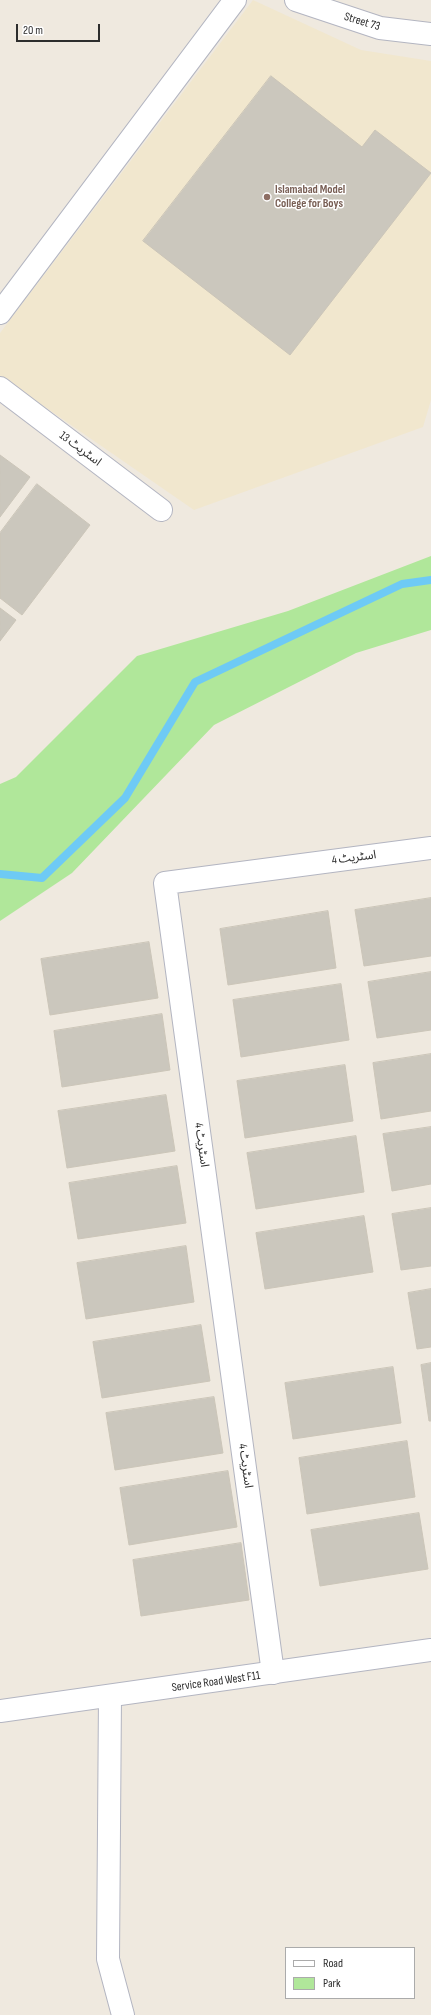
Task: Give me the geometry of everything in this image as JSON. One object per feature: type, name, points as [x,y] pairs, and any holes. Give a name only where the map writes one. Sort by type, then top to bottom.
[{"type":"street","points":[[0,313],[235,0]]},
{"type":"street","name":"Street 73","points":[[296,0],[380,28],[431,34]]},
{"type":"street","name":"اسٹریٹ 13","points":[[0,388],[161,510]]},
{"type":"street","name":"اسٹریٹ 4","points":[[273,1674],[165,883],[431,848]]},
{"type":"street","name":"Service Road West F11","points":[[0,1711],[273,1674],[431,1650]]},
{"type":"street","points":[[110,1696],[108,1959],[123,2015]]},
{"type":"shaded area","name":"Islamabad Model College for Boys","points":[[253,0],[361,50],[431,61],[431,400],[423,427],[194,510],[0,376],[0,333]]},
{"type":"green space","points":[[431,556],[431,630],[356,653],[214,725],[72,873],[0,921],[0,784],[16,777],[137,656],[288,611]]},
{"type":"building","points":[[271,76],[362,147],[375,130],[431,173],[290,355],[143,241]]},
{"type":"building","points":[[0,455],[30,477],[0,517]]},
{"type":"building","points":[[37,484],[90,525],[22,615],[0,598],[0,533]]},
{"type":"building","points":[[0,608],[16,620],[0,641]]},
{"type":"building","points":[[431,898],[431,956],[364,966],[355,910]]},
{"type":"building","points":[[328,911],[336,968],[228,985],[220,929]]},
{"type":"building","points":[[149,942],[158,998],[50,1015],[41,959]]},
{"type":"building","points":[[431,972],[431,1030],[377,1038],[368,982]]},
{"type":"building","points":[[341,984],[349,1040],[241,1057],[233,1000]]},
{"type":"building","points":[[162,1014],[170,1070],[62,1087],[54,1031]]},
{"type":"building","points":[[431,1054],[431,1111],[381,1119],[373,1063]]},
{"type":"building","points":[[345,1065],[353,1121],[245,1138],[237,1081]]},
{"type":"building","points":[[166,1095],[175,1151],[67,1168],[58,1111]]},
{"type":"building","points":[[431,1127],[431,1184],[392,1191],[383,1134]]},
{"type":"building","points":[[356,1136],[364,1192],[256,1209],[247,1153]]},
{"type":"building","points":[[177,1166],[186,1223],[78,1239],[69,1183]]},
{"type":"building","points":[[431,1208],[431,1266],[401,1270],[392,1214]]},
{"type":"building","points":[[364,1216],[373,1272],[265,1289],[256,1233]]},
{"type":"building","points":[[186,1246],[194,1302],[86,1319],[77,1263]]},
{"type":"building","points":[[431,1289],[431,1347],[417,1349],[408,1293]]},
{"type":"building","points":[[201,1325],[210,1381],[102,1398],[93,1342]]},
{"type":"building","points":[[431,1363],[431,1421],[429,1421],[421,1365]]},
{"type":"building","points":[[393,1367],[401,1423],[293,1439],[285,1383]]},
{"type":"building","points":[[214,1397],[223,1453],[115,1470],[106,1413]]},
{"type":"building","points":[[407,1441],[415,1497],[307,1514],[299,1458]]},
{"type":"building","points":[[228,1471],[237,1527],[129,1545],[120,1488]]},
{"type":"building","points":[[419,1513],[428,1569],[320,1586],[311,1530]]},
{"type":"building","points":[[241,1543],[249,1600],[141,1616],[133,1560]]},
{"type":"waterway","points":[[0,874],[42,878],[125,798],[195,682],[402,584],[431,580]]},
{"type":"place","name":"Islamabad Model College for Boys","points":[[267,197]]}]
